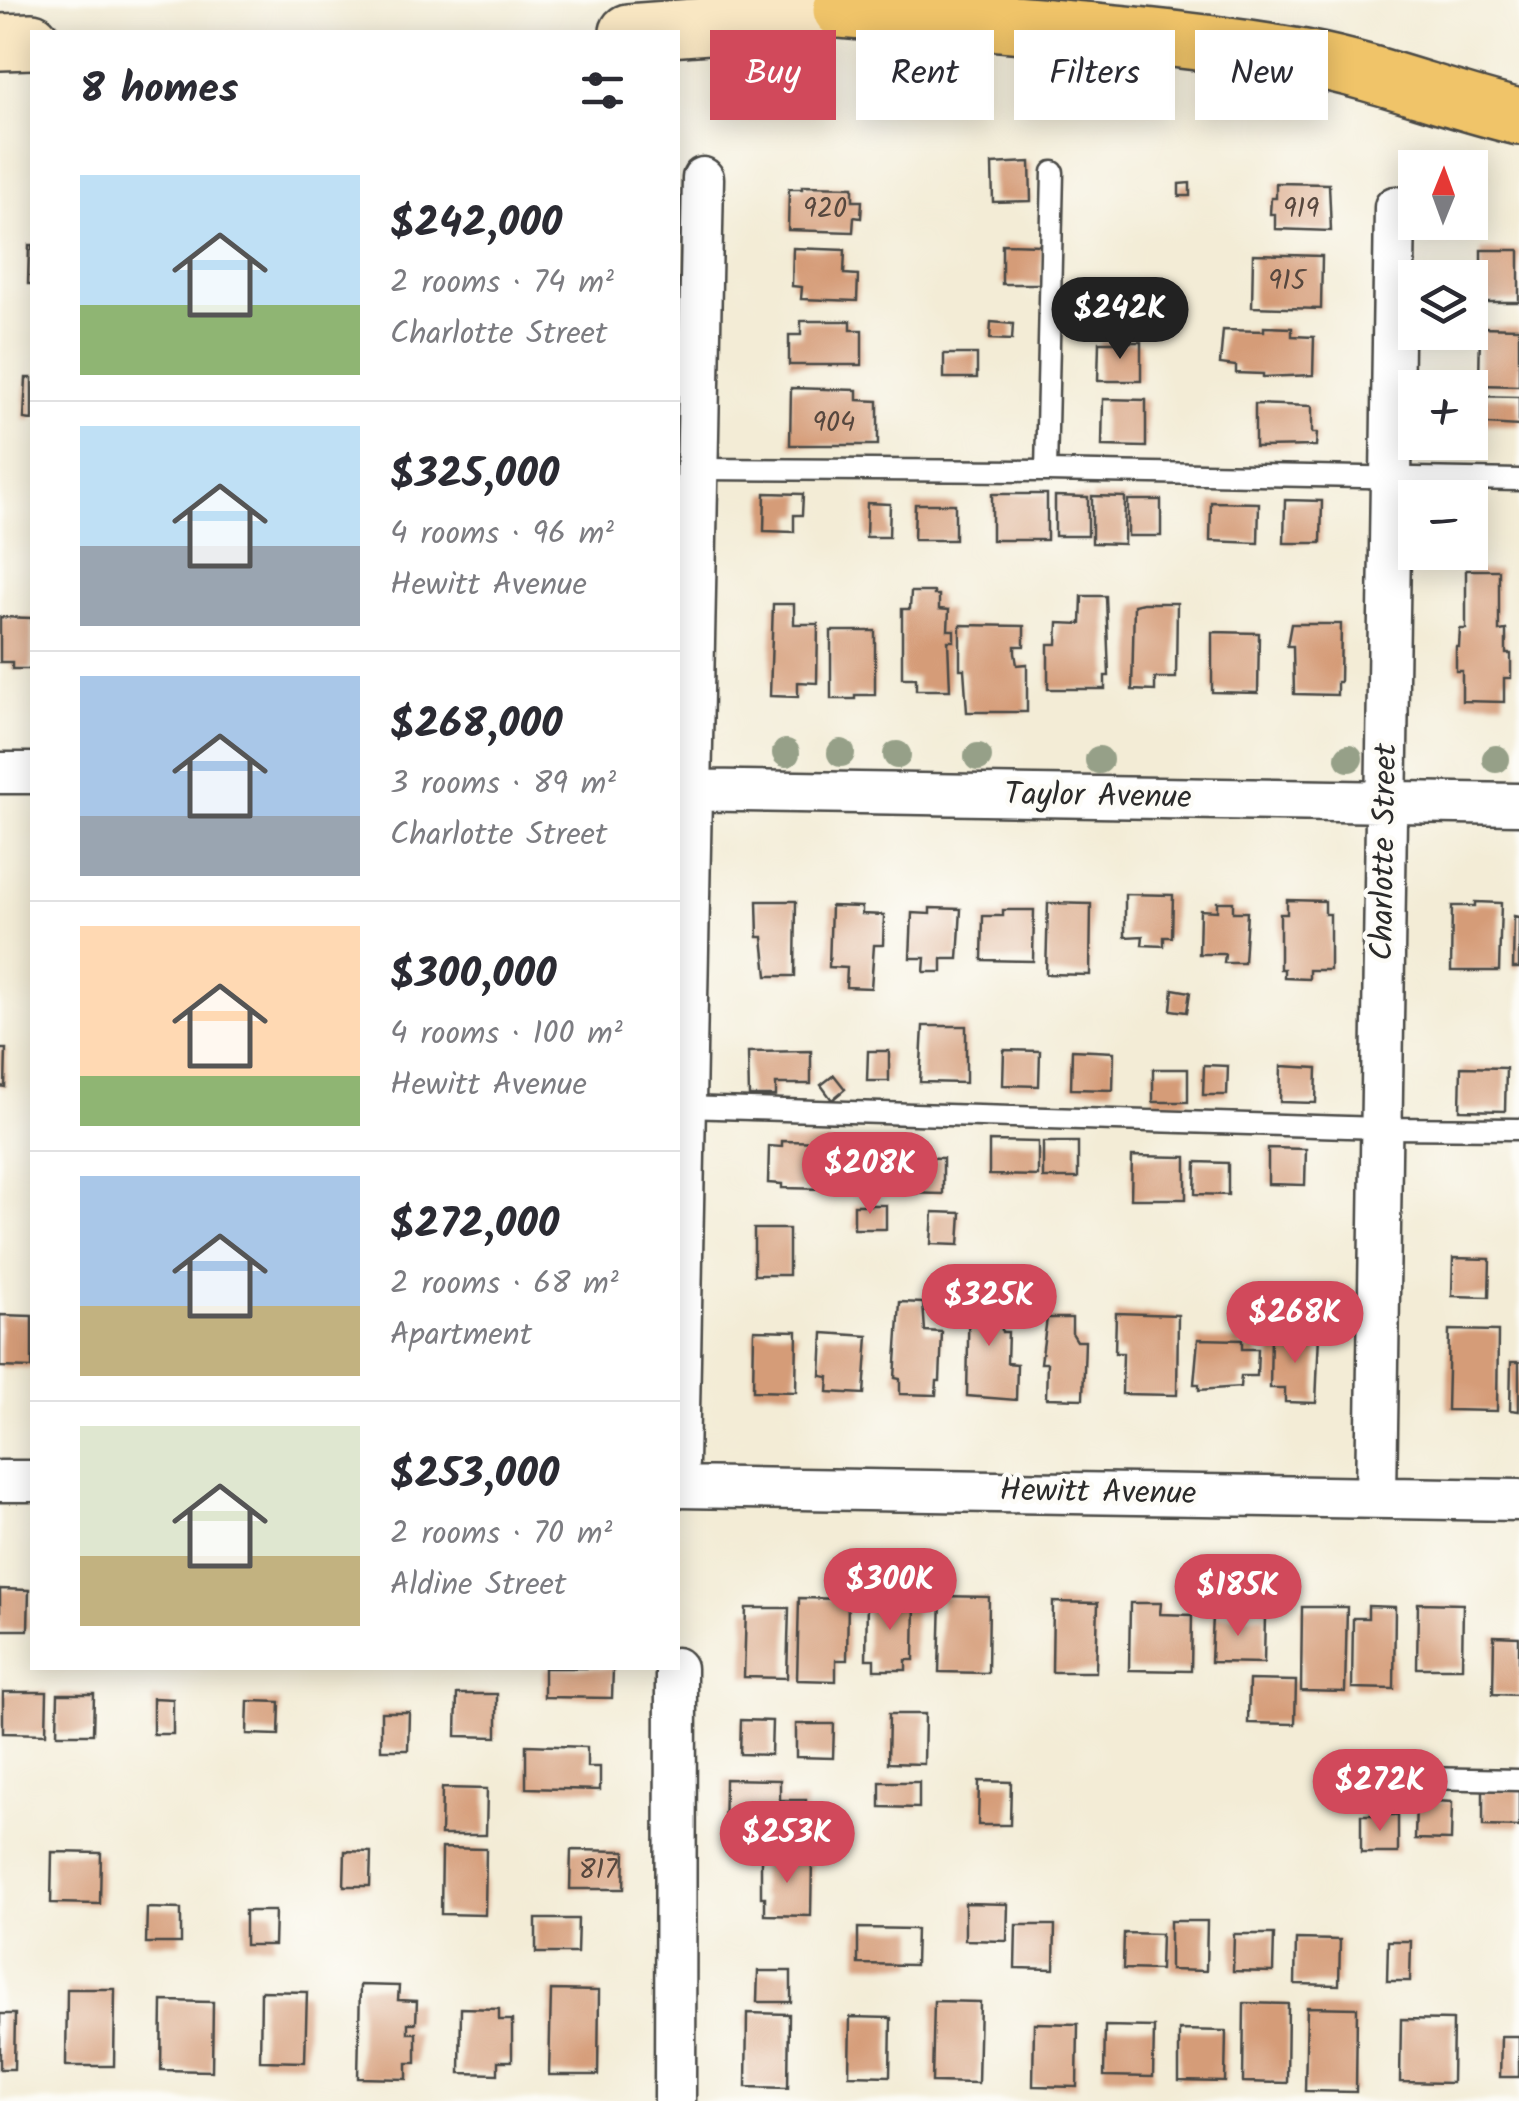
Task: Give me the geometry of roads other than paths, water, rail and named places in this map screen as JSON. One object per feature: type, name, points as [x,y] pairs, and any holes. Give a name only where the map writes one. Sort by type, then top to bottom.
[{"type":"main road","points":[[655,30],[748,23],[904,0]]},
{"type":"main road","points":[[842,10],[1196,41],[1308,59],[1401,80],[1519,117]]},
{"type":"main road","points":[[0,42],[30,41]]},
{"type":"street","points":[[680,1344],[687,517],[696,469],[703,178]]},
{"type":"street","name":"Charlotte Street","points":[[1376,1497],[1395,208]]},
{"type":"street","points":[[0,773],[30,773]]},
{"type":"street","name":"Taylor Avenue","points":[[684,790],[1519,804]]},
{"type":"street","points":[[0,1481],[30,1481]]},
{"type":"street","name":"Hewitt Avenue","points":[[680,1487],[1519,1500]]},
{"type":"street","points":[[676,1670],[676,2101]]},
{"type":"lane","points":[[1046,471],[1053,172]]},
{"type":"lane","points":[[696,469],[1519,480]]},
{"type":"lane","points":[[684,1107],[1519,1129]]},
{"type":"lane","points":[[1422,1778],[1519,1780]]}]
